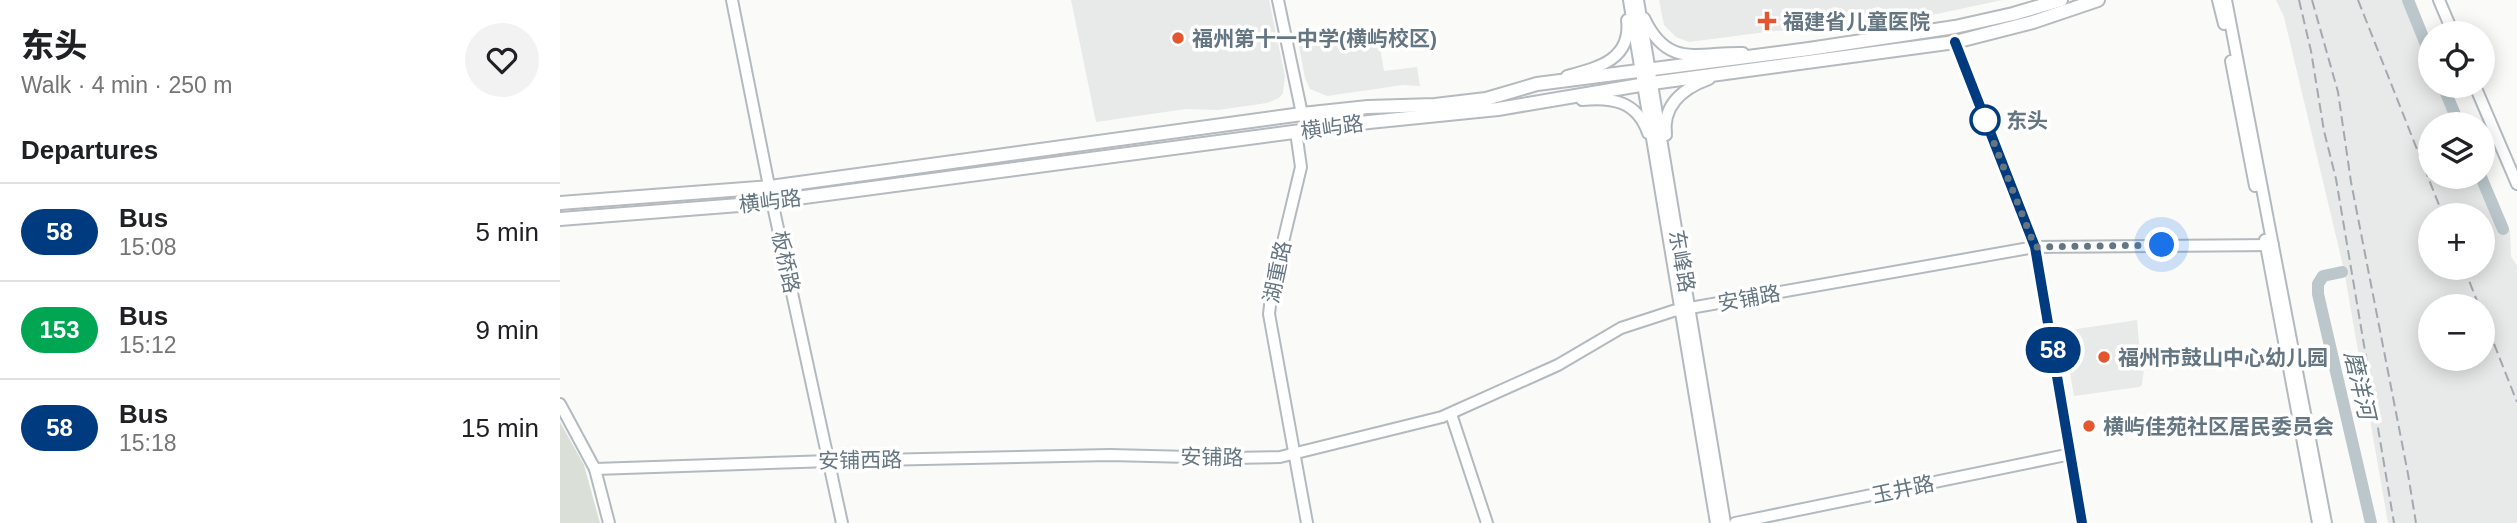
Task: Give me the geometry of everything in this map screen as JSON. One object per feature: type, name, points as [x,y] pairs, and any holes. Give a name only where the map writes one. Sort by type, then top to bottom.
[{"type":"main road","name":"横屿路","points":[[560,203],[770,187],[1302,114],[1473,101],[1537,83],[1955,27],[2061,0]]},
{"type":"main road","name":"横屿路","points":[[560,219],[772,201],[1369,122],[1498,109],[1648,83],[1955,42],[2045,19],[2098,0]]},
{"type":"street","name":"板桥路","points":[[732,0],[772,201],[842,523]]},
{"type":"street","points":[[1278,0],[1302,114]]},
{"type":"street","points":[[2218,0],[2326,523]]},
{"type":"street","points":[[2226,0],[2318,523]]},
{"type":"street","points":[[2439,0],[2448,21]]},
{"type":"street","points":[[1632,2],[1652,35],[1671,52],[1695,55],[1760,54]]},
{"type":"street","points":[[1537,83],[1599,67],[1613,59],[1628,33],[1632,2]]},
{"type":"street","name":"东峰路","points":[[1632,2],[1669,186],[1716,523]]},
{"type":"street","points":[[1955,42],[2035,247],[2082,523]]},
{"type":"street","points":[[1669,186],[1672,174],[1665,123],[1671,106],[1680,94],[1690,87],[1729,72]]},
{"type":"street","name":"东峰路","points":[[1648,83],[1657,163],[1726,523]]},
{"type":"street","points":[[2480,98],[2517,184]]},
{"type":"street","points":[[1541,102],[1604,99],[1623,103],[1634,110],[1644,124],[1657,163]]},
{"type":"street","name":"湖重路","points":[[1293,455],[1269,314],[1272,288],[1301,167],[1302,158],[1296,132]]},
{"type":"street","points":[[2504,152],[2517,148]]},
{"type":"street","name":"安铺路","points":[[1125,455],[1245,458],[1293,455],[1433,420],[1558,365],[1620,328],[1686,309],[2035,247],[2270,245]]},
{"type":"street","points":[[560,404],[595,469],[609,523]]},
{"type":"street","points":[[1451,414],[1487,523]]},
{"type":"street","name":"玉井路","points":[[1735,523],[2071,454]]},
{"type":"street","name":"安铺西路","points":[[595,469],[1125,455]]},
{"type":"street","points":[[1293,455],[1307,523]]},
{"type":"shaded area","name":"福州第十一中学(横屿校区)","points":[[1071,0],[1269,0],[1285,76],[1283,93],[1279,98],[1267,103],[1218,110],[1186,109],[1096,122]]},
{"type":"shaded area","name":"福建省儿童医院","points":[[1659,0],[2002,0],[1932,15],[1875,23],[1873,21],[1811,30],[1774,31],[1689,42],[1676,37],[1664,25]]},
{"type":"shaded area","points":[[2276,0],[2407,0],[2418,25],[2418,98],[2450,98],[2457,112],[2418,112],[2418,189],[2491,189],[2510,231],[2511,256],[2517,266],[2517,523],[2388,523],[2344,270],[2284,17]]},
{"type":"shaded area","points":[[1364,27],[1373,29],[1378,35],[1384,71],[1417,67],[1420,86],[1403,85],[1327,96],[1310,89],[1305,78],[1297,36]]},
{"type":"shaded area","name":"福州市鼓山中心幼儿园","points":[[2137,320],[2144,369],[2142,385],[2074,396],[2063,331]]},
{"type":"shaded area","points":[[560,422],[584,465],[600,523],[560,523]]},
{"type":"waterway","name":"磨洋河","points":[[2408,0],[2418,25]]},
{"type":"waterway","name":"磨洋河","points":[[2448,98],[2454,112]]},
{"type":"waterway","name":"磨洋河","points":[[2486,189],[2503,229]]},
{"type":"waterway","name":"磨洋河","points":[[2342,272],[2323,276],[2318,284],[2318,294],[2371,523]]},
{"type":"railway","points":[[2299,0],[2336,179],[2394,523]]},
{"type":"railway","points":[[2312,0],[2338,92],[2351,182],[2416,523]]},
{"type":"railway","points":[[2358,0],[2438,203]]},
{"type":"railway","points":[[2469,280],[2474,294]]},
{"type":"railway","points":[[2495,346],[2517,402]]},
{"type":"bus line","name":"58","points":[[1955,42],[2035,247],[2082,523]]},
{"type":"place","name":"福建省儿童医院","points":[[1767,21]]},
{"type":"place","name":"福州第十一中学(横屿校区)","points":[[1178,38]]},
{"type":"place","name":"东头","points":[[1985,120]]},
{"type":"place","name":"福州市鼓山中心幼儿园","points":[[2104,357]]},
{"type":"place","name":"横屿佳苑社区居民委员会","points":[[2089,426]]},
{"type":"route","points":[[1985,120],[2035,247],[2162,245]]}]
